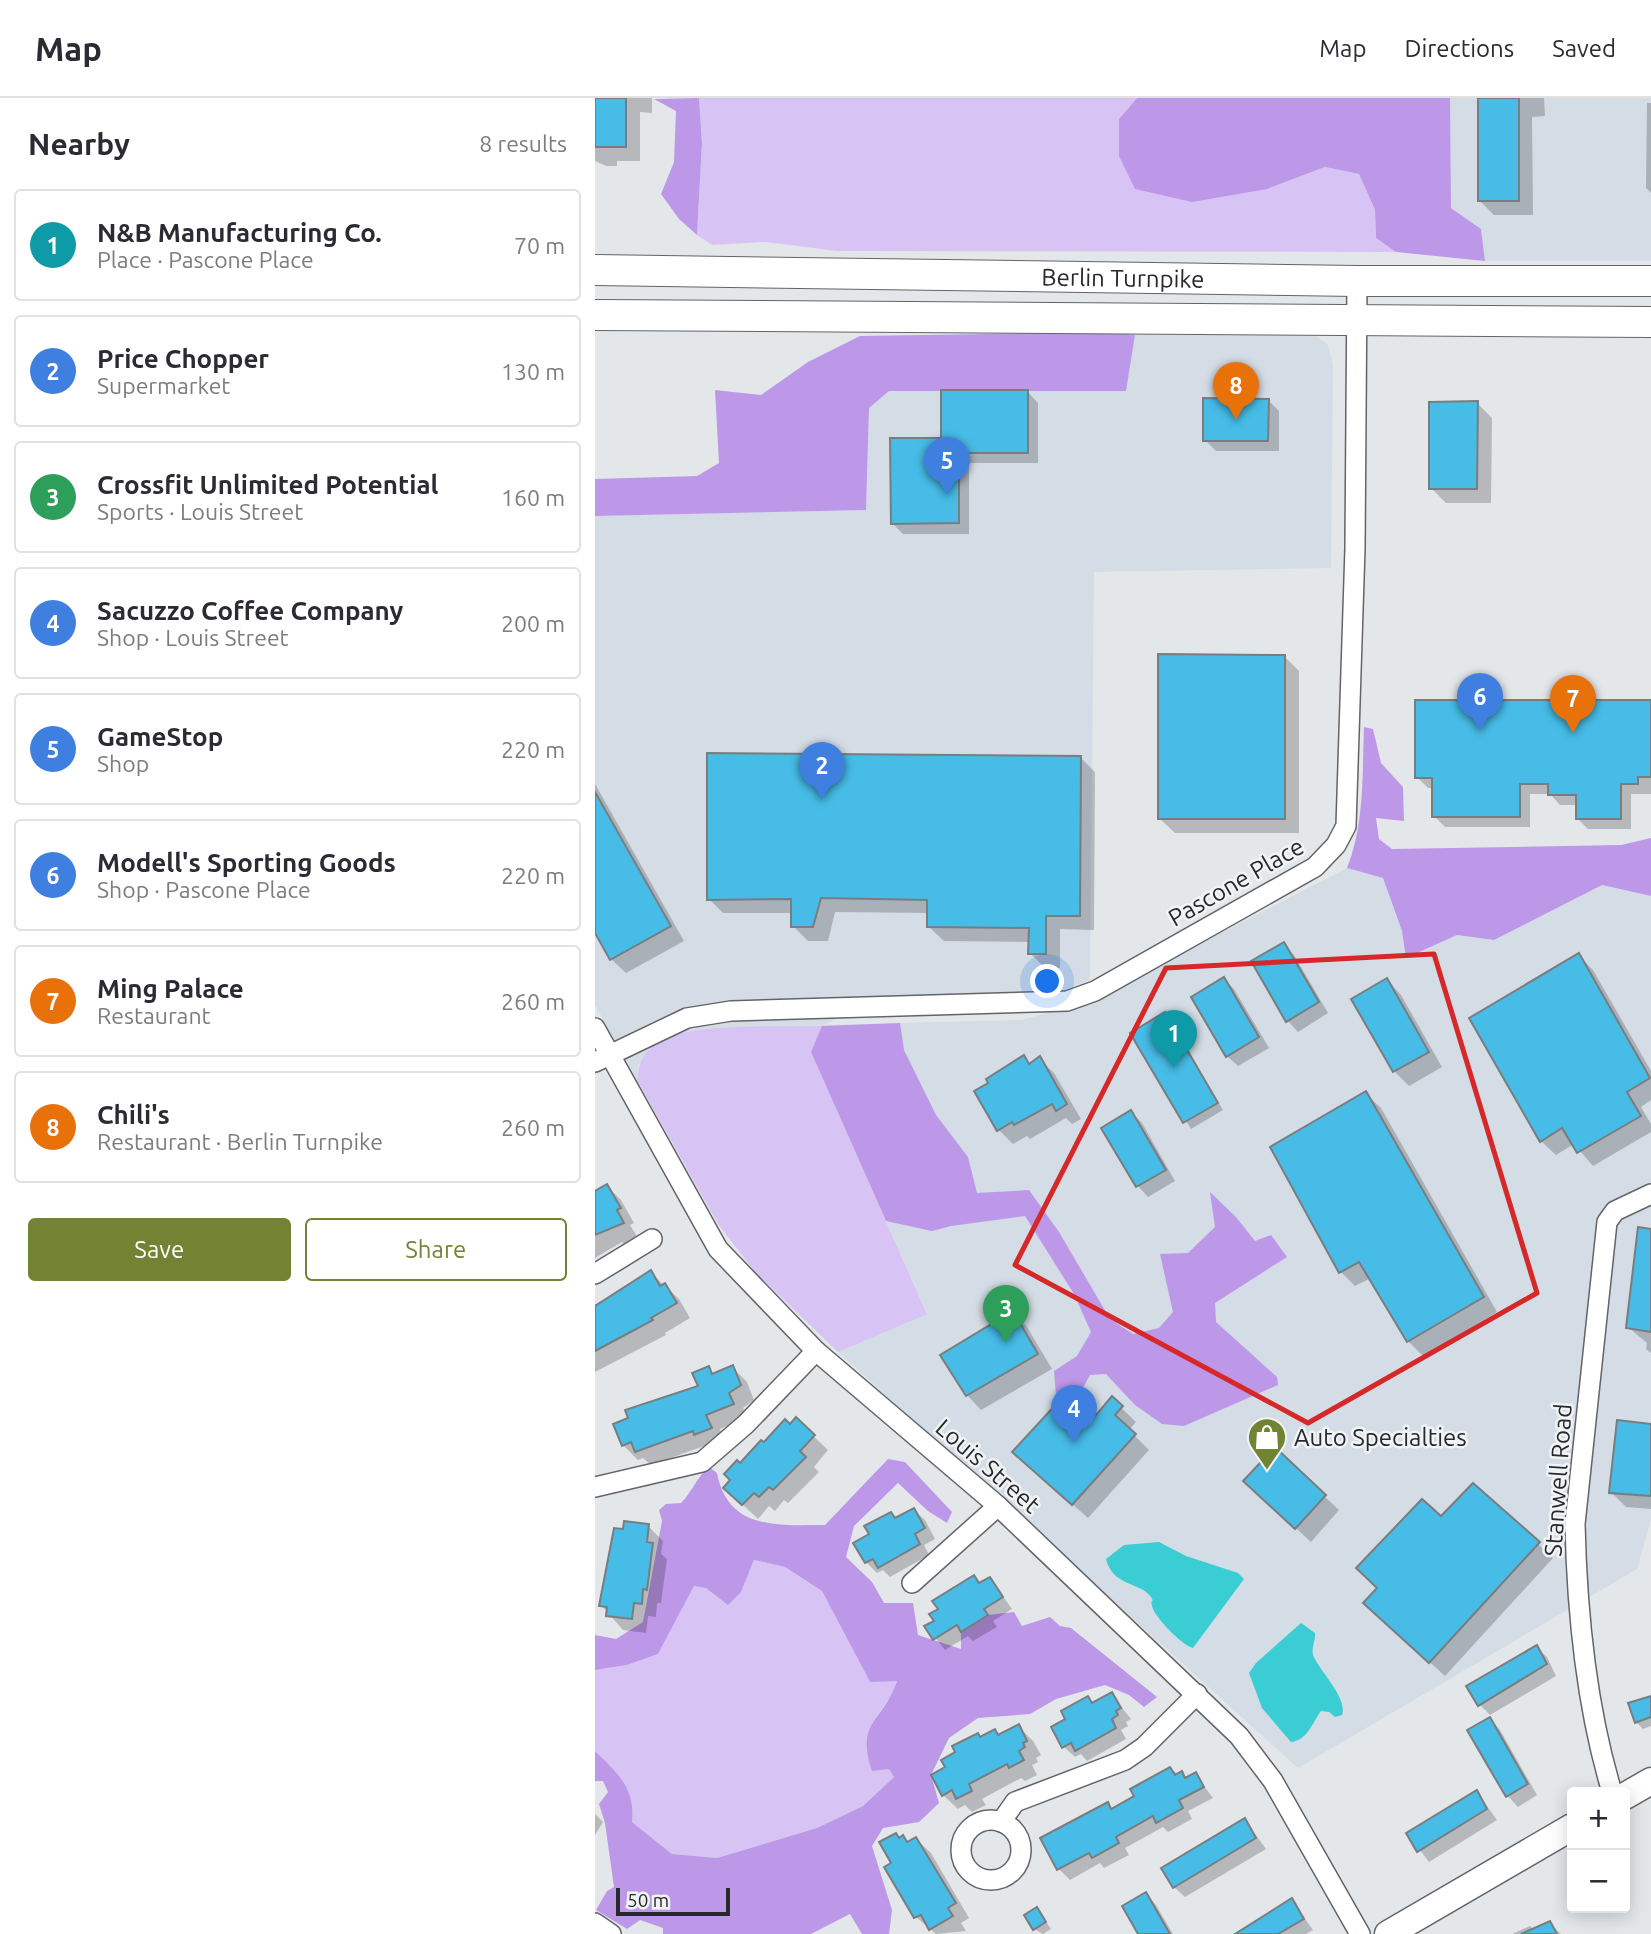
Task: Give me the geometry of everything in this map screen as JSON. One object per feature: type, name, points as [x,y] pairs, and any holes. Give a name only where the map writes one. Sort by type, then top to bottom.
[{"type":"highway","name":"Berlin Turnpike","points":[[595,270],[1357,281],[1651,281]]},
{"type":"highway","name":"Berlin Turnpike","points":[[595,315],[1651,322]]},
{"type":"main road","points":[[1630,1793],[1651,1782]]},
{"type":"main road","points":[[1388,1934],[1567,1830]]},
{"type":"street","name":"Pascone Place","points":[[602,1058],[687,1018],[731,1011],[1067,1001],[1095,991],[1315,867],[1336,845],[1346,826],[1355,548],[1357,281]]},
{"type":"street","name":"Louis Street","points":[[595,1028],[602,1058],[717,1249],[816,1351],[998,1506],[1239,1736],[1273,1781],[1360,1934]]},
{"type":"street","name":"Stanwell Road","points":[[1611,1787],[1591,1703],[1576,1568],[1575,1524],[1607,1222],[1615,1211],[1651,1194]]},
{"type":"street","points":[[595,1274],[652,1239]]},
{"type":"street","points":[[595,1487],[702,1462],[746,1424],[816,1351]]},
{"type":"street","points":[[912,1583],[998,1506]]},
{"type":"street","points":[[1001,1822],[1015,1802],[1042,1789],[1074,1782],[1125,1759],[1144,1747],[1197,1694]]},
{"type":"street","points":[[595,1923],[611,1934]]},
{"type":"highlighted area","points":[[1434,954],[1537,1293],[1308,1423],[1015,1265],[1166,968]]},
{"type":"shaded area","points":[[699,98],[1137,98],[1119,119],[1267,189],[1325,167],[1359,174],[1375,210],[1376,238],[1396,252],[837,251],[766,242],[712,245],[697,235],[702,143]]},
{"type":"shaded area","points":[[699,98],[702,143],[697,235],[679,219],[661,194],[674,162],[676,111],[654,99]]},
{"type":"shaded area","points":[[1137,98],[1450,98],[1451,208],[1481,229],[1485,261],[1396,252],[1376,238],[1375,210],[1359,174],[1325,167],[1267,189],[1192,202],[1135,189],[1119,156],[1119,119]]},
{"type":"shaded area","points":[[1450,98],[1651,98],[1651,261],[1485,261],[1481,229],[1451,208]]},
{"type":"shaded area","points":[[1111,332],[1135,335],[1126,391],[889,391],[869,408],[866,510],[595,516],[595,479],[697,476],[719,463],[715,390],[761,395],[808,362],[860,336]]},
{"type":"shaded area","points":[[1311,332],[1328,345],[1333,365],[1331,568],[1094,572],[1090,980],[1061,991],[908,995],[870,1002],[824,1025],[1022,1020],[1089,1001],[1347,868],[1383,878],[1402,931],[1407,958],[1457,935],[1494,940],[1602,885],[1651,896],[1651,1520],[1637,1569],[1298,1768],[838,1352],[927,1313],[811,1052],[638,1064],[637,1080],[595,1005],[595,516],[866,510],[869,408],[889,391],[1125,391],[1135,335]]},
{"type":"shaded area","points":[[1364,727],[1373,729],[1381,763],[1403,787],[1404,821],[1376,818],[1379,839],[1392,849],[1621,845],[1651,838],[1651,896],[1602,885],[1494,940],[1457,935],[1406,958],[1402,931],[1383,878],[1347,868],[1360,816]]},
{"type":"shaded area","points":[[900,1023],[904,1050],[936,1115],[968,1157],[977,1193],[1029,1190],[1059,1232],[1110,1319],[1133,1334],[1159,1328],[1173,1312],[1160,1254],[1188,1253],[1215,1227],[1210,1192],[1236,1217],[1255,1241],[1271,1235],[1287,1257],[1215,1303],[1216,1322],[1277,1377],[1278,1385],[1184,1426],[1162,1424],[1135,1405],[1106,1374],[1090,1375],[1084,1386],[1070,1399],[1056,1395],[1054,1371],[1077,1356],[1091,1332],[1074,1294],[1025,1216],[932,1231],[886,1221],[811,1052],[822,1026]]},
{"type":"shaded area","points":[[822,1026],[811,1052],[927,1314],[838,1352],[755,1272],[718,1224],[637,1080],[640,1064],[648,1051],[656,1043],[670,1036],[736,1027]]},
{"type":"shaded area","points":[[888,1459],[905,1462],[952,1512],[947,1523],[928,1511],[898,1483],[854,1526],[846,1557],[872,1582],[884,1603],[913,1603],[918,1635],[961,1649],[961,1632],[988,1615],[1014,1612],[1022,1626],[1050,1617],[1060,1626],[1071,1628],[1157,1697],[1144,1707],[1129,1695],[1105,1685],[1056,1699],[1030,1714],[978,1718],[949,1738],[931,1775],[939,1803],[919,1822],[883,1828],[872,1846],[892,1910],[889,1934],[862,1934],[850,1914],[811,1934],[663,1934],[663,1928],[640,1920],[627,1929],[596,1910],[607,1891],[614,1887],[605,1823],[599,1804],[608,1792],[603,1781],[595,1781],[595,1751],[617,1774],[628,1791],[632,1822],[672,1854],[717,1858],[817,1828],[863,1806],[894,1777],[889,1769],[872,1771],[867,1741],[873,1723],[897,1681],[870,1682],[822,1591],[785,1567],[754,1560],[741,1592],[728,1605],[706,1588],[694,1586],[658,1654],[627,1665],[595,1670],[595,1635],[616,1639],[643,1622],[662,1521],[659,1510],[666,1504],[681,1503],[709,1467],[717,1473],[723,1492],[732,1506],[744,1515],[774,1524],[825,1525]]},
{"type":"shaded area","points":[[754,1560],[785,1567],[822,1591],[870,1682],[897,1680],[893,1693],[872,1723],[894,1777],[863,1806],[817,1828],[717,1858],[672,1854],[632,1822],[628,1791],[617,1774],[595,1751],[595,1670],[627,1665],[658,1654],[694,1586],[741,1592]]},
{"type":"water","points":[[1159,1542],[1186,1556],[1238,1573],[1244,1579],[1193,1648],[1176,1637],[1164,1624],[1154,1611],[1153,1601],[1146,1592],[1115,1575],[1106,1559],[1124,1545]]},
{"type":"water","points":[[1301,1623],[1315,1633],[1313,1655],[1337,1693],[1343,1708],[1342,1715],[1335,1717],[1329,1712],[1321,1711],[1306,1734],[1291,1742],[1262,1708],[1249,1673],[1256,1663]]},
{"type":"building","points":[[595,98],[626,98],[626,147],[595,147]]},
{"type":"building","points":[[1478,98],[1519,98],[1519,201],[1478,201]]},
{"type":"building","points":[[941,390],[1028,390],[1028,453],[959,453],[959,523],[891,524],[890,438],[941,438]]},
{"type":"building","points":[[1203,398],[1269,399],[1268,441],[1203,441]]},
{"type":"building","points":[[1478,401],[1477,489],[1429,489],[1429,402]]},
{"type":"building","points":[[1158,654],[1285,655],[1285,819],[1158,819]]},
{"type":"building","points":[[1415,700],[1651,700],[1651,777],[1638,777],[1638,784],[1621,784],[1621,819],[1576,819],[1576,795],[1548,795],[1548,784],[1520,784],[1520,817],[1432,817],[1432,778],[1415,778]]},
{"type":"building","points":[[707,753],[1081,756],[1080,916],[1046,916],[1046,954],[1028,954],[1029,928],[927,927],[927,900],[821,898],[813,927],[791,927],[791,899],[707,900]]},
{"type":"building","points":[[595,792],[671,926],[610,960],[595,933]]},
{"type":"building","points":[[1284,942],[1319,1002],[1286,1022],[1251,961]]},
{"type":"building","points":[[1579,953],[1650,1078],[1627,1092],[1641,1116],[1577,1153],[1562,1128],[1540,1142],[1469,1018]]},
{"type":"building","points":[[1224,977],[1259,1037],[1226,1057],[1191,997]]},
{"type":"building","points":[[1387,978],[1429,1052],[1393,1072],[1351,999]]},
{"type":"building","points":[[1165,1012],[1218,1103],[1183,1123],[1130,1033]]},
{"type":"building","points":[[1024,1055],[1029,1064],[1040,1056],[1067,1104],[1056,1111],[1052,1104],[1014,1125],[1012,1122],[997,1131],[974,1091],[988,1083],[986,1079]]},
{"type":"building","points":[[1366,1091],[1484,1297],[1407,1342],[1359,1262],[1339,1273],[1270,1147]]},
{"type":"building","points":[[1131,1110],[1166,1170],[1136,1187],[1101,1128]]},
{"type":"building","points":[[607,1184],[621,1208],[617,1210],[624,1223],[595,1235],[595,1191]]},
{"type":"building","points":[[1638,1227],[1651,1229],[1651,1332],[1626,1328]]},
{"type":"building","points":[[651,1270],[660,1286],[665,1283],[677,1303],[651,1318],[653,1320],[595,1351],[595,1306]]},
{"type":"building","points":[[1013,1311],[1038,1354],[966,1396],[940,1355]]},
{"type":"building","points":[[733,1365],[741,1385],[729,1393],[734,1404],[706,1415],[712,1428],[694,1435],[693,1431],[635,1452],[631,1442],[622,1446],[613,1424],[628,1418],[625,1410],[698,1386],[692,1373],[709,1366],[712,1374]]},
{"type":"building","points":[[1112,1396],[1123,1406],[1115,1415],[1136,1434],[1072,1505],[1012,1452],[1059,1401],[1087,1426]]},
{"type":"building","points":[[796,1417],[815,1435],[800,1451],[806,1457],[773,1490],[769,1487],[759,1497],[754,1493],[742,1505],[723,1488],[730,1480],[724,1474],[737,1460],[740,1463],[761,1440],[764,1442],[785,1419],[790,1424]]},
{"type":"building","points":[[1617,1420],[1651,1424],[1651,1496],[1609,1493]]},
{"type":"building","points":[[1275,1447],[1326,1495],[1295,1529],[1243,1481]]},
{"type":"building","points":[[1473,1483],[1540,1542],[1429,1663],[1363,1603],[1377,1588],[1356,1568],[1422,1499],[1441,1516]]},
{"type":"building","points":[[914,1508],[925,1528],[915,1534],[920,1544],[878,1568],[873,1559],[865,1563],[853,1543],[869,1534],[864,1526],[891,1512],[895,1518]]},
{"type":"building","points":[[624,1521],[649,1524],[647,1542],[653,1543],[647,1590],[643,1589],[642,1604],[634,1603],[632,1619],[606,1616],[607,1607],[599,1606],[614,1528],[623,1529]]},
{"type":"building","points":[[974,1575],[979,1583],[990,1577],[1003,1597],[984,1609],[988,1615],[961,1632],[957,1625],[933,1640],[924,1626],[934,1621],[929,1614],[938,1609],[932,1601]]},
{"type":"building","points":[[1537,1645],[1547,1664],[1478,1706],[1466,1686]]},
{"type":"building","points":[[1112,1692],[1121,1708],[1116,1711],[1118,1715],[1112,1719],[1116,1728],[1075,1751],[1071,1743],[1062,1748],[1051,1727],[1065,1719],[1061,1711],[1088,1696],[1092,1703]]},
{"type":"building","points":[[1651,1696],[1651,1717],[1635,1723],[1628,1703]]},
{"type":"building","points":[[1490,1717],[1528,1784],[1506,1797],[1467,1730]]},
{"type":"building","points":[[1019,1724],[1027,1741],[1023,1743],[1025,1747],[1019,1751],[1024,1760],[1009,1768],[1007,1764],[969,1784],[972,1791],[956,1799],[952,1790],[942,1796],[931,1775],[945,1767],[941,1760],[955,1752],[952,1746],[978,1733],[980,1737],[995,1729],[998,1735]]},
{"type":"building","points":[[1170,1767],[1175,1775],[1182,1771],[1185,1778],[1196,1772],[1204,1787],[1179,1800],[1183,1808],[1156,1823],[1153,1816],[1116,1837],[1119,1843],[1092,1858],[1089,1853],[1057,1870],[1040,1838],[1108,1802],[1111,1809],[1134,1796],[1130,1789]]},
{"type":"building","points":[[1477,1790],[1487,1809],[1417,1852],[1406,1833]]},
{"type":"building","points":[[1245,1818],[1256,1838],[1173,1888],[1161,1868]]},
{"type":"building","points":[[896,1833],[899,1838],[903,1835],[907,1842],[916,1837],[956,1903],[948,1908],[953,1916],[929,1930],[921,1915],[914,1918],[884,1867],[891,1863],[879,1842]]},
{"type":"building","points":[[1146,1892],[1170,1934],[1138,1934],[1122,1906]]},
{"type":"building","points":[[1292,1898],[1304,1919],[1278,1934],[1235,1934]]},
{"type":"building","points":[[1037,1907],[1046,1922],[1033,1930],[1024,1915]]},
{"type":"building","points":[[1550,1921],[1557,1934],[1521,1934]]},
{"type":"place","name":"Chili's","points":[[1236,420]]},
{"type":"place","name":"GameStop","points":[[947,495]]},
{"type":"place","name":"Modell's Sporting Goods","points":[[1480,731]]},
{"type":"place","name":"Ming Palace","points":[[1573,733]]},
{"type":"place","name":"Price Chopper","points":[[822,800]]},
{"type":"place","name":"N&B Manufacturing Co.","points":[[1174,1068]]},
{"type":"place","name":"Crossfit Unlimited Potential","points":[[1006,1343]]},
{"type":"place","name":"Sacuzzo Coffee Company","points":[[1074,1443]]},
{"type":"place","name":"Auto Specialties","points":[[1267,1471]]}]
